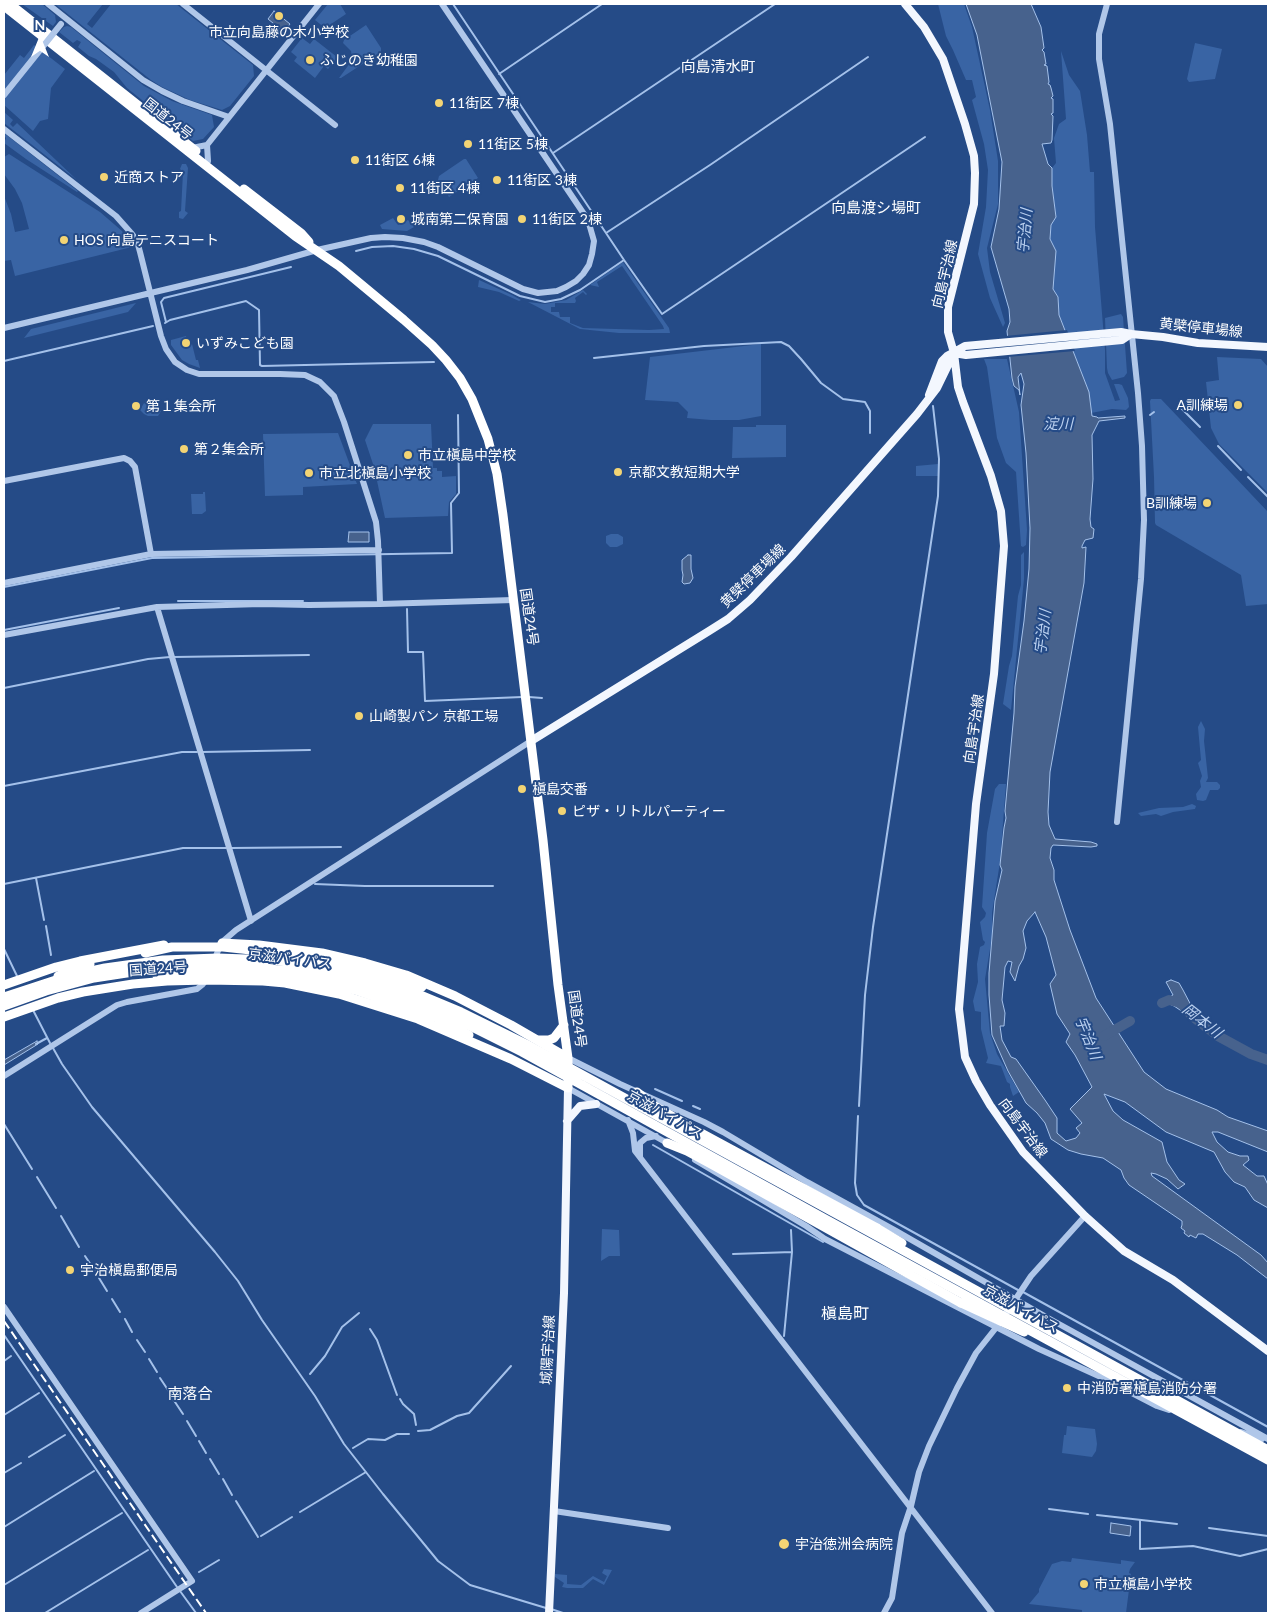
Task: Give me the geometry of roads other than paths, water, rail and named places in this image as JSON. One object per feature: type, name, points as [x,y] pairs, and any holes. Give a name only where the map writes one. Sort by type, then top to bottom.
[{"type":"highway","name":"国道24号","points":[[10,4],[301,233],[317,250]]},
{"type":"highway","name":"国道24号","points":[[4,6],[258,208],[354,279],[426,339],[460,378],[472,399],[488,439],[497,474],[568,1058],[568,1088],[488,1048],[418,1019],[339,994],[270,981],[158,981],[116,986],[78,993],[4,1016]]},
{"type":"highway","name":"国道24号","points":[[4,985],[80,961],[163,945],[221,943],[298,950],[347,959],[406,976],[452,995],[568,1058]]},
{"type":"highway","points":[[27,988],[86,965],[172,947],[223,947],[323,960],[452,995]]},
{"type":"highway","name":"京滋バイパス","points":[[4,997],[27,988],[86,972],[126,964],[163,960],[218,958],[273,960],[308,964],[344,971],[395,986],[453,1009],[518,1040],[1268,1450]]},
{"type":"highway","name":"京滋バイパス","points":[[4,1008],[46,991],[94,978],[146,970],[197,966],[247,967],[302,972],[384,991],[449,1016],[522,1052],[1268,1460]]},
{"type":"highway","points":[[4,1008],[47,995],[105,983],[173,975],[235,974],[280,977],[346,988],[390,1001],[440,1019],[465,1032],[488,1048]]},
{"type":"highway","points":[[536,1039],[549,1040],[554,1038],[564,1025]]},
{"type":"highway","points":[[637,1092],[656,1107],[877,1228],[1015,1311]]},
{"type":"highway","points":[[667,1143],[711,1164],[961,1303],[1081,1358]]},
{"type":"main road","name":"向島宇治線","points":[[905,4],[924,27],[943,59],[974,156],[975,190],[972,216],[957,265],[948,306],[948,332],[968,417],[997,495],[1001,511],[1004,546],[994,674],[976,804],[959,1009],[965,1057],[990,1105],[1026,1156],[1085,1216],[1124,1251],[1173,1280],[1268,1351]]},
{"type":"main road","name":"黄檗停車場線","points":[[928,400],[942,361],[947,356],[962,350],[1126,335],[1163,337],[1198,343],[1268,347]]},
{"type":"main road","name":"黄檗停車場線","points":[[530,741],[694,641],[728,619],[750,600],[791,557],[928,400],[937,388],[954,353]]},
{"type":"main road","points":[[944,374],[950,372],[957,375]]},
{"type":"main road","name":"城陽宇治線","points":[[549,1610],[564,1293],[568,1088]]},
{"type":"main road","points":[[567,1120],[580,1106],[596,1104]]},
{"type":"street","points":[[48,4],[63,21],[143,80],[183,101],[229,117]]},
{"type":"street","points":[[183,4],[335,124]]},
{"type":"street","points":[[192,148],[207,145],[319,4]]},
{"type":"street","points":[[4,328],[255,268],[317,250],[371,238],[385,237],[410,240],[438,247],[523,289],[538,293],[557,291],[566,287],[583,274],[589,265],[594,241],[588,220],[442,4]]},
{"type":"street","points":[[1107,4],[1099,34],[1099,59],[1110,124],[1126,335],[1138,393],[1144,520],[1141,579],[1117,822]]},
{"type":"street","points":[[4,96],[63,21]]},
{"type":"street","points":[[4,129],[123,222],[137,241],[166,349],[175,362],[187,370],[199,374],[298,374],[313,378],[334,396],[374,512],[378,532],[380,604]]},
{"type":"street","points":[[207,145],[208,161]]},
{"type":"street","points":[[4,481],[124,458],[130,461],[135,468],[151,554]]},
{"type":"street","points":[[4,583],[151,554],[379,552]]},
{"type":"street","points":[[4,634],[157,607],[513,600]]},
{"type":"street","points":[[157,607],[251,921]]},
{"type":"street","points":[[4,1076],[116,1005],[197,989],[207,980],[221,943],[236,930],[530,741]]},
{"type":"street","points":[[568,1058],[723,1132],[806,1182],[1019,1294],[1268,1440]]},
{"type":"street","points":[[568,1088],[656,1136],[825,1239],[997,1327],[1104,1378],[1157,1406],[1268,1440]]},
{"type":"street","points":[[628,1120],[633,1133],[635,1151],[992,1613]]},
{"type":"street","points":[[640,1157],[640,1143],[646,1138],[656,1136]]},
{"type":"street","points":[[884,1613],[892,1598],[902,1533],[911,1506],[918,1472],[957,1388],[976,1354],[1043,1261],[1085,1216]]},
{"type":"street","points":[[4,1307],[192,1581],[141,1613]]},
{"type":"street","points":[[554,1512],[668,1528]]},
{"type":"water","name":"淀川","points":[[966,4],[1031,4],[1041,27],[1044,48],[1042,50],[1046,64],[1044,65],[1047,66],[1048,84],[1053,96],[1051,98],[1053,99],[1053,113],[1051,114],[1053,116],[1052,140],[1051,143],[1042,144],[1048,164],[1052,168],[1056,217],[1051,225],[1050,239],[1056,251],[1053,289],[1058,297],[1059,315],[1089,392],[1092,416],[1098,418],[1125,416],[1125,418],[1099,421],[1092,435],[1093,479],[1090,519],[1091,527],[1094,529],[1093,538],[1085,540],[1082,546],[1082,548],[1086,547],[1084,583],[1050,772],[1048,812],[1049,825],[1055,839],[1091,842],[1097,844],[1097,846],[1053,845],[1050,858],[1054,870],[1054,880],[1070,930],[1096,998],[1144,1072],[1166,1089],[1217,1110],[1228,1117],[1268,1131],[1268,1152],[1218,1132],[1212,1132],[1217,1142],[1228,1152],[1240,1156],[1248,1156],[1249,1160],[1243,1165],[1257,1176],[1264,1176],[1268,1185],[1268,1208],[1254,1200],[1245,1187],[1234,1182],[1225,1172],[1214,1152],[1166,1132],[1125,1102],[1104,1094],[1113,1111],[1123,1120],[1162,1142],[1167,1162],[1179,1180],[1185,1184],[1178,1189],[1167,1179],[1151,1173],[1152,1176],[1261,1255],[1268,1263],[1268,1279],[1237,1255],[1203,1234],[1198,1234],[1196,1238],[1190,1235],[1189,1237],[1181,1228],[1182,1221],[1129,1185],[1121,1170],[1103,1158],[1068,1150],[1051,1139],[1045,1123],[1026,1103],[1008,1071],[992,1035],[989,973],[995,901],[1002,870],[1000,865],[1006,818],[1015,687],[1029,569],[1030,528],[1021,405],[1024,384],[1021,373],[1018,377],[1020,395],[1019,390],[1014,386],[1012,378],[1007,331],[1010,322],[1009,309],[991,247],[999,209],[1002,162],[977,35]],"holes":[[[1035,912],[1046,937],[1056,975],[1050,984],[1057,1014],[1070,1034],[1066,1042],[1092,1087],[1070,1109],[1082,1123],[1076,1128],[1080,1133],[1076,1138],[1066,1141],[1057,1133],[1057,1118],[1016,1059],[1011,1057],[1002,1040],[1000,1026],[1004,1026],[1005,1013],[1002,1000],[1005,967],[1008,961],[1012,962],[1010,972],[1015,981],[1026,948],[1023,931],[1027,921]]]},
{"type":"water","points":[[274,11],[290,24],[284,32],[268,19]]},
{"type":"water","points":[[349,532],[369,532],[369,542],[348,542]]},
{"type":"water","points":[[691,555],[693,578],[690,583],[684,584],[682,582],[682,560]]},
{"type":"water","points":[[1171,980],[1179,983],[1183,990],[1193,1009],[1194,1016],[1192,1018],[1174,1006],[1167,1003],[1163,1005],[1161,1002],[1173,995],[1166,982]]},
{"type":"water","points":[[37,1041],[38,1044],[4,1065],[4,1060]]},
{"type":"water","points":[[1111,1523],[1131,1526],[1130,1536],[1110,1533]]},
{"type":"waterway","points":[[356,251],[372,247],[393,246],[414,249],[438,256],[520,296],[545,302],[561,299],[580,290],[624,260],[453,4]]},
{"type":"waterway","points":[[499,74],[602,4]]},
{"type":"waterway","points":[[553,153],[775,4]]},
{"type":"waterway","points":[[606,233],[710,165],[868,57]]},
{"type":"waterway","points":[[624,260],[662,314],[925,137]]},
{"type":"waterway","points":[[166,322],[161,302],[164,298],[291,267]]},
{"type":"waterway","points":[[165,323],[170,320],[246,301],[259,310],[260,365],[262,366],[434,362]]},
{"type":"waterway","points":[[4,361],[153,326]]},
{"type":"waterway","points":[[594,358],[704,346],[781,342],[789,346],[821,383],[843,399],[865,402],[870,411],[870,433]]},
{"type":"waterway","points":[[859,1106],[865,995],[873,927],[938,496],[939,459],[933,406]]},
{"type":"waterway","points":[[1181,408],[1200,427]]},
{"type":"waterway","points":[[1150,415],[1154,412]]},
{"type":"waterway","points":[[4,587],[152,558],[452,553],[451,503],[459,493],[458,415]]},
{"type":"waterway","points":[[1218,446],[1241,470]]},
{"type":"waterway","points":[[1248,477],[1268,497]]},
{"type":"waterway","points":[[178,601],[303,601]]},
{"type":"waterway","points":[[4,630],[119,608]]},
{"type":"waterway","points":[[407,609],[408,652],[423,652],[425,701],[522,697]]},
{"type":"waterway","points":[[174,657],[309,655]]},
{"type":"waterway","points":[[4,688],[148,659],[170,657]]},
{"type":"waterway","points":[[529,697],[542,698]]},
{"type":"waterway","points":[[202,752],[310,750]]},
{"type":"waterway","points":[[4,786],[182,752],[197,752]]},
{"type":"waterway","points":[[231,848],[341,847]]},
{"type":"waterway","points":[[4,884],[183,848],[226,848]]},
{"type":"waterway","points":[[36,878],[44,920]]},
{"type":"waterway","points":[[315,884],[493,886]]},
{"type":"waterway","points":[[46,926],[51,955]]},
{"type":"waterway","points":[[4,949],[17,976]]},
{"type":"waterway","name":"岡本川","points":[[1162,1003],[1169,1000],[1181,1003],[1192,1016],[1218,1036],[1251,1054],[1268,1060]]},
{"type":"waterway","points":[[33,1010],[50,1043]]},
{"type":"waterway","name":"岡本川","points":[[1104,1036],[1130,1021]]},
{"type":"waterway","points":[[36,1044],[47,1038]]},
{"type":"waterway","points":[[53,1048],[92,1107],[238,1281],[262,1320],[315,1396],[344,1444],[438,1561],[470,1585],[546,1608]]},
{"type":"waterway","points":[[655,1089],[682,1101]]},
{"type":"waterway","points":[[693,1106],[700,1109]]},
{"type":"waterway","points":[[858,1116],[855,1183],[857,1195],[864,1205],[1018,1290]]},
{"type":"waterway","points":[[4,1124],[32,1169]]},
{"type":"waterway","points":[[653,1145],[823,1242]]},
{"type":"waterway","points":[[37,1177],[56,1208]]},
{"type":"waterway","points":[[61,1216],[79,1247]]},
{"type":"waterway","points":[[784,1336],[792,1252],[791,1230]]},
{"type":"waterway","points":[[733,1254],[792,1252]]},
{"type":"waterway","points":[[85,1256],[95,1271]]},
{"type":"waterway","points":[[99,1278],[107,1291]]},
{"type":"waterway","points":[[1023,1292],[1268,1427]]},
{"type":"waterway","points":[[112,1299],[120,1312]]},
{"type":"waterway","points":[[310,1374],[325,1356],[342,1327],[359,1313]]},
{"type":"waterway","points":[[125,1319],[132,1332]]},
{"type":"waterway","points":[[370,1329],[377,1340],[397,1395]]},
{"type":"waterway","points":[[4,1335],[177,1587]]},
{"type":"waterway","points":[[137,1340],[145,1352]]},
{"type":"waterway","points":[[4,1361],[11,1356]]},
{"type":"waterway","points":[[149,1359],[157,1372]]},
{"type":"waterway","points":[[418,1431],[430,1430],[457,1416],[469,1413],[511,1366]]},
{"type":"waterway","points":[[160,1378],[170,1393]]},
{"type":"waterway","points":[[4,1415],[39,1393]]},
{"type":"waterway","points":[[173,1399],[183,1414]]},
{"type":"waterway","points":[[400,1399],[414,1414],[416,1425]]},
{"type":"waterway","points":[[187,1421],[196,1436]]},
{"type":"waterway","points":[[353,1448],[368,1439],[385,1440],[397,1434],[409,1434]]},
{"type":"waterway","points":[[29,1457],[65,1435]]},
{"type":"waterway","points":[[199,1441],[206,1453]]},
{"type":"waterway","points":[[210,1459],[219,1474]]},
{"type":"waterway","points":[[4,1473],[21,1463]]},
{"type":"waterway","points":[[4,1527],[94,1471]]},
{"type":"waterway","points":[[300,1512],[366,1472]]},
{"type":"waterway","points":[[223,1479],[232,1495]]},
{"type":"waterway","points":[[236,1501],[258,1537]]},
{"type":"waterway","points":[[1049,1509],[1088,1514]]},
{"type":"waterway","points":[[4,1585],[122,1513]]},
{"type":"waterway","points":[[1097,1515],[1177,1524]]},
{"type":"waterway","points":[[261,1536],[292,1517]]},
{"type":"waterway","points":[[1140,1520],[1140,1549],[1193,1546],[1240,1556],[1268,1549]]},
{"type":"waterway","points":[[1209,1528],[1268,1536]]},
{"type":"waterway","points":[[45,1613],[148,1550]]},
{"type":"waterway","points":[[199,1572],[219,1560]]},
{"type":"waterway","points":[[180,1591],[196,1613]]},
{"type":"waterway","points":[[551,1609],[563,1613]]},
{"type":"railway","points":[[4,1321],[206,1613]]},
{"type":"place","name":"市立向島藤の木小学校","points":[[279,16]]},
{"type":"place","name":"ふじのき幼稚園","points":[[310,60]]},
{"type":"place","name":"11街区 7棟","points":[[439,103]]},
{"type":"place","name":"11街区 5棟","points":[[468,144]]},
{"type":"place","name":"11街区 6棟","points":[[355,160]]},
{"type":"place","name":"近商ストア","points":[[104,177]]},
{"type":"place","name":"11街区 3棟","points":[[497,180]]},
{"type":"place","name":"11街区 4棟","points":[[400,188]]},
{"type":"place","name":"城南第二保育園","points":[[401,219]]},
{"type":"place","name":"11街区 2棟","points":[[522,219]]},
{"type":"place","name":"HOS 向島テニスコート","points":[[64,240]]},
{"type":"place","name":"いずみこども園","points":[[186,343]]},
{"type":"place","name":"A訓練場","points":[[1238,405]]},
{"type":"place","name":"第１集会所","points":[[136,406]]},
{"type":"place","name":"第２集会所","points":[[184,449]]},
{"type":"place","name":"市立槇島中学校","points":[[408,455]]},
{"type":"place","name":"京都文教短期大学","points":[[618,472]]},
{"type":"place","name":"市立北槇島小学校","points":[[309,473]]},
{"type":"place","name":"B訓練場","points":[[1207,503]]},
{"type":"place","name":"山崎製パン 京都工場","points":[[359,716]]},
{"type":"place","name":"槇島交番","points":[[522,789]]},
{"type":"place","name":"ピザ・リトルパーティー","points":[[562,811]]},
{"type":"place","name":"宇治槇島郵便局","points":[[70,1270]]},
{"type":"place","name":"中消防署槇島消防分署","points":[[1067,1388]]},
{"type":"place","name":"宇治徳洲会病院","points":[[784,1544]]},
{"type":"place","name":"市立槇島小学校","points":[[1084,1584]]},
{"type":"district","name":"向島清水町","points":[[718,67]]},
{"type":"district","name":"向島渡シ場町","points":[[876,208]]},
{"type":"district","name":"槇島町","points":[[845,1314]]},
{"type":"district","name":"南落合","points":[[190,1394]]},
{"type":"water label","name":"宇治川","points":[[1025,231]]},
{"type":"water label","name":"宇治川","points":[[1043,632]]},
{"type":"water label","name":"宇治川","points":[[1088,1038]]}]
